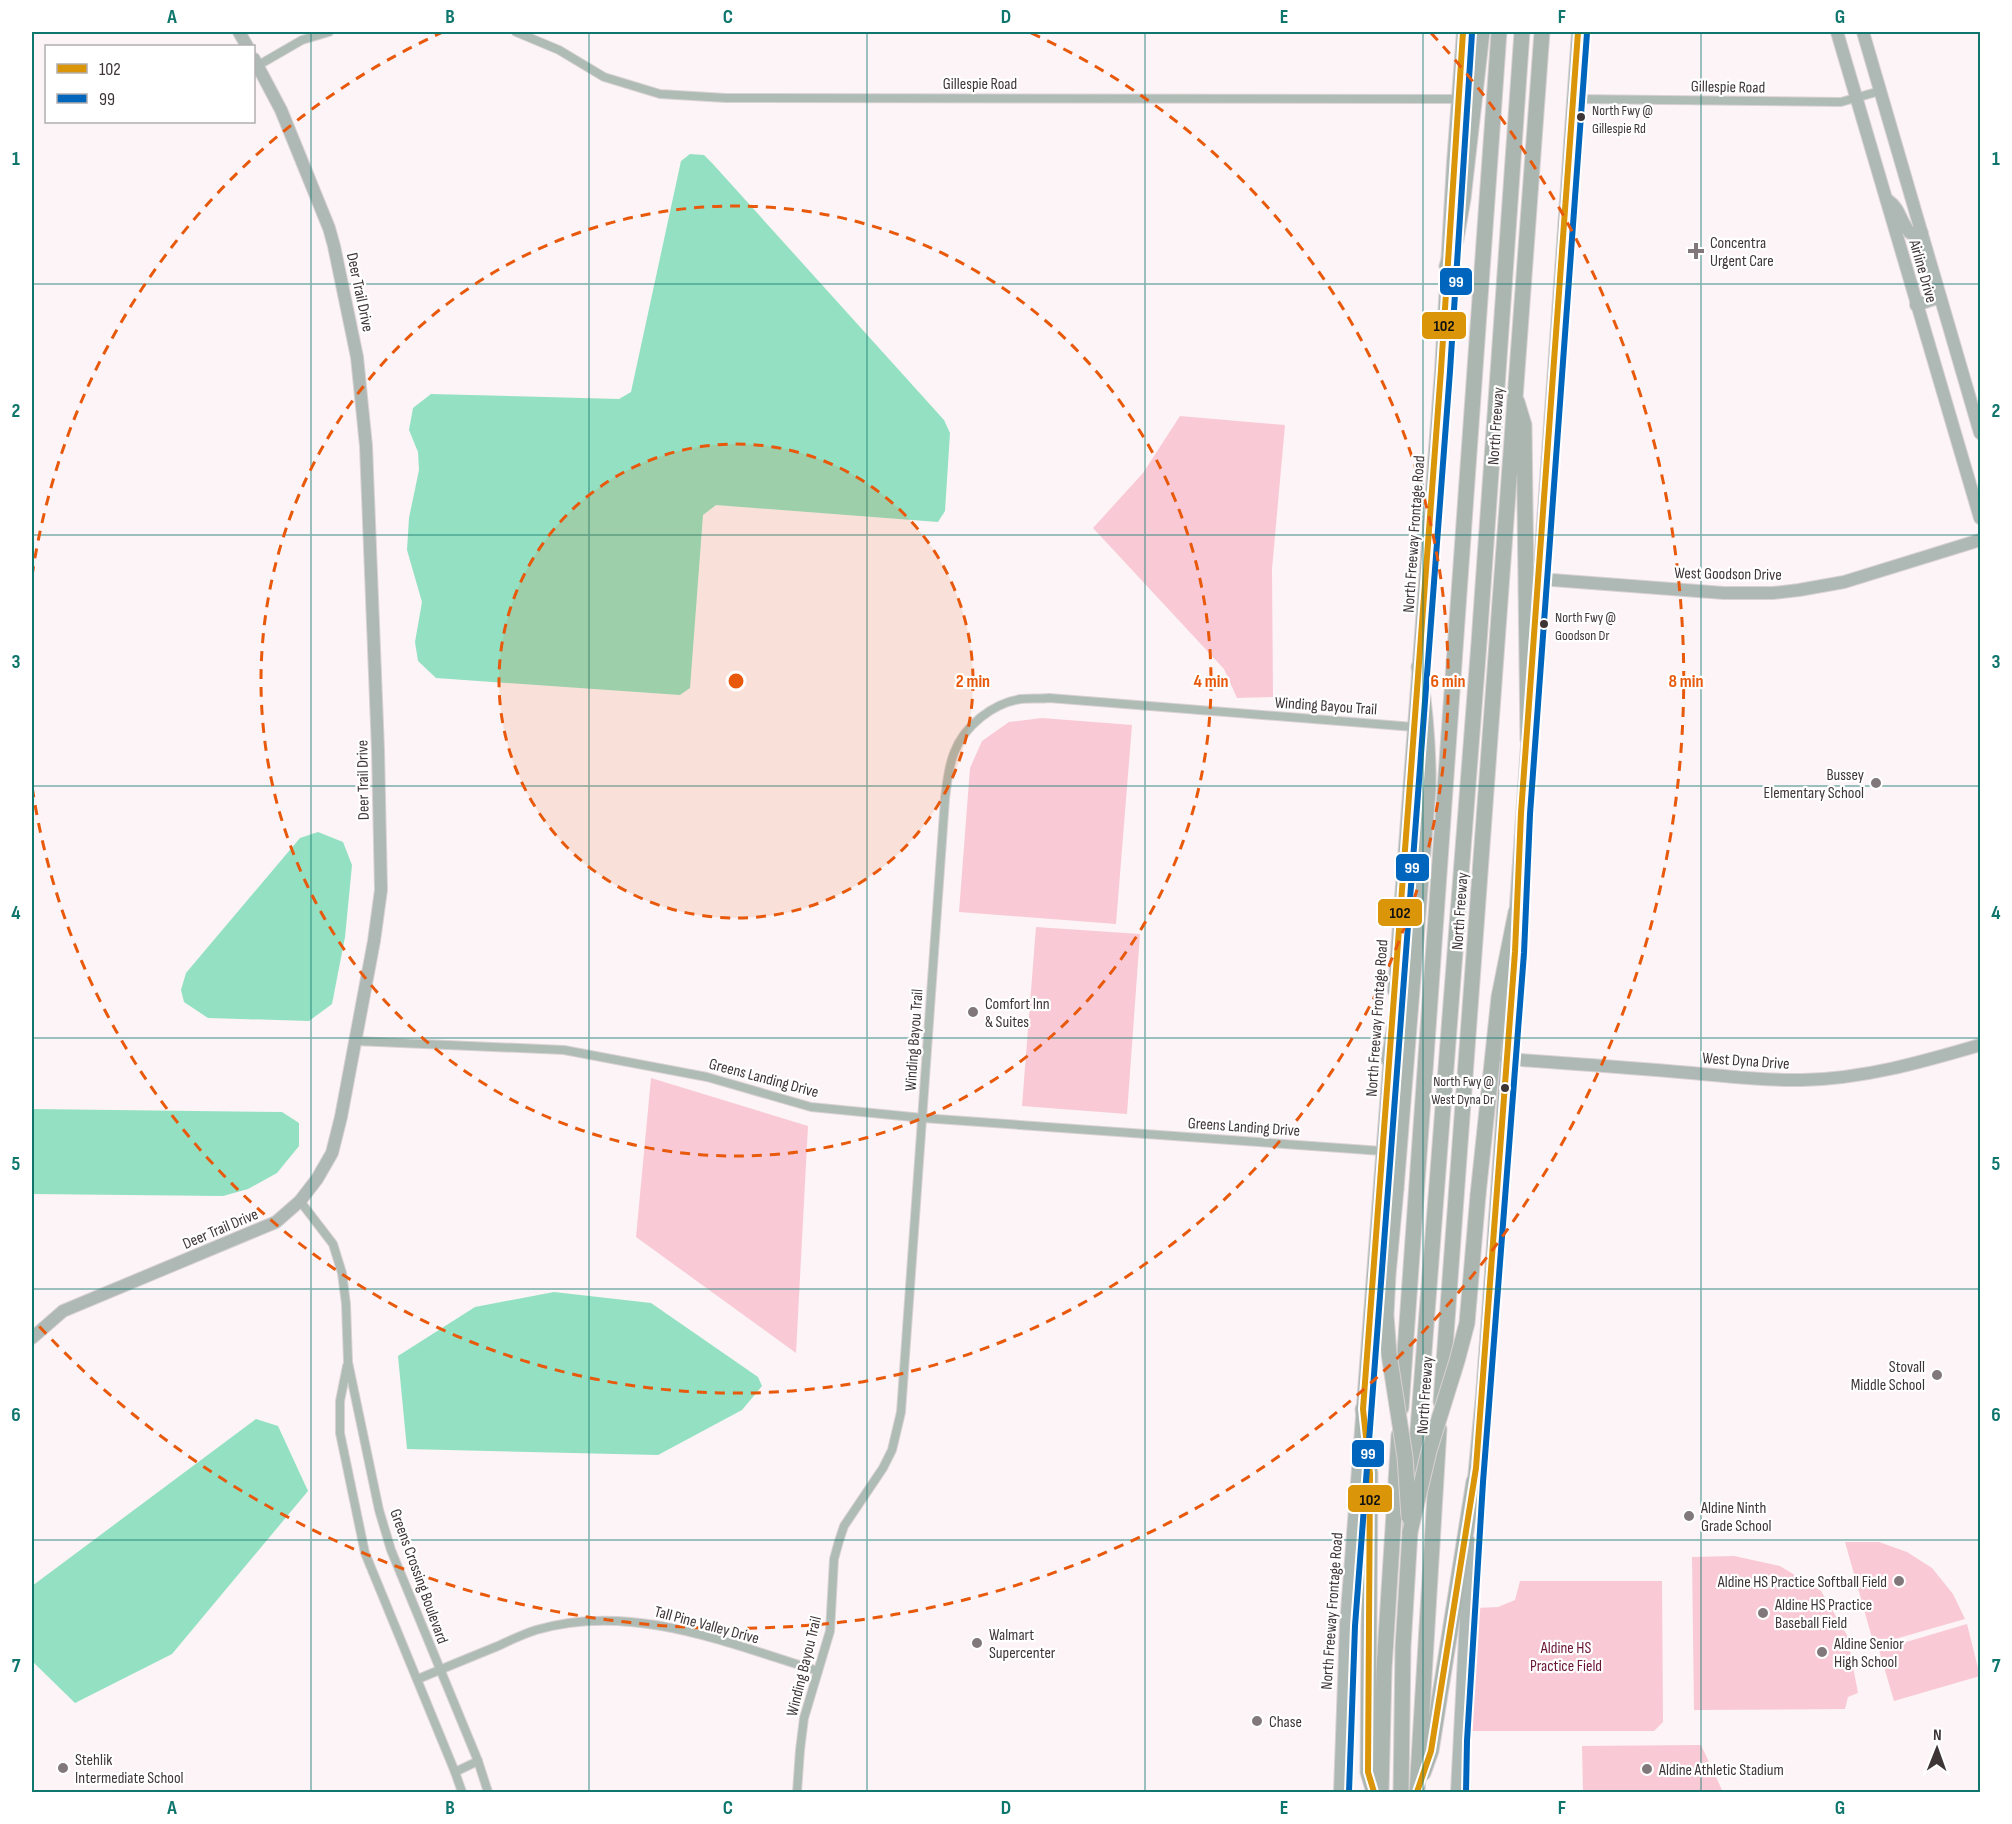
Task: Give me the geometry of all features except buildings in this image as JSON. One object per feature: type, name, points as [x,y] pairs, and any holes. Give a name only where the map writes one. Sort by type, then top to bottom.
[{"type":"highway","points":[[1448,266],[1456,239],[1463,199],[1482,32]]},
{"type":"highway","name":"North Freeway","points":[[1381,1792],[1384,1669],[1392,1532],[1499,32]]},
{"type":"highway","name":"North Freeway","points":[[1401,1792],[1403,1647],[1410,1532],[1479,643],[1522,32]]},
{"type":"highway","name":"North Freeway","points":[[1417,1791],[1434,1496],[1542,32]]},
{"type":"highway","points":[[1515,394],[1524,425],[1528,740]]},
{"type":"highway","points":[[1410,1532],[1405,1457],[1389,1354],[1386,1315],[1429,755],[1419,667]]},
{"type":"highway","points":[[1389,1060],[1421,869]]},
{"type":"highway","points":[[1410,1532],[1429,1451],[1467,1323],[1499,997],[1504,962],[1516,912]]},
{"type":"highway","points":[[1363,1409],[1370,1474],[1368,1772],[1374,1792]]},
{"type":"highway","points":[[1417,1791],[1431,1751],[1474,1481]]},
{"type":"main road","points":[[238,32],[246,45]]},
{"type":"main road","name":"North Freeway Frontage Road","points":[[1340,1792],[1346,1625],[1419,667],[1448,266],[1462,32]]},
{"type":"main road","points":[[1457,1792],[1474,1481],[1515,952],[1578,32]]},
{"type":"main road","name":"Airline Drive","points":[[1837,32],[1980,518]]},
{"type":"main road","name":"Airline Drive","points":[[1863,32],[1980,433]]},
{"type":"main road","name":"Deer Trail Drive","points":[[32,1338],[63,1311],[276,1222],[300,1201],[317,1179],[332,1153],[341,1117],[374,941],[381,890],[374,626],[362,400],[357,357],[329,228],[281,110],[255,62]]},
{"type":"main road","points":[[1886,199],[1896,206],[1902,224],[1910,233],[1922,233]]},
{"type":"main road","points":[[1916,305],[1940,297]]},
{"type":"main road","name":"West Goodson Drive","points":[[1539,579],[1724,593],[1781,592],[1844,582],[1980,540]]},
{"type":"main road","name":"West Dyna Drive","points":[[1506,1059],[1764,1080],[1803,1080],[1846,1077],[1909,1066],[1980,1046]]},
{"type":"street","points":[[255,62],[302,40],[328,32]]},
{"type":"street","name":"Gillespie Road","points":[[516,32],[559,50],[604,77],[660,94],[737,98],[1457,99]]},
{"type":"street","name":"Gillespie Road","points":[[1574,99],[1830,102],[1857,99],[1880,91]]},
{"type":"street","name":"Winding Bayou Trail","points":[[797,1792],[804,1718],[830,1631],[834,1559],[839,1541],[844,1526],[853,1511],[883,1468],[898,1430],[948,769],[955,750],[983,715],[999,706],[1020,699],[1049,698],[1414,727]]},
{"type":"street","name":"Greens Landing Drive","points":[[355,1041],[564,1050],[706,1077],[811,1107],[923,1118],[1382,1151]]},
{"type":"street","name":"Greens Crossing Boulevard","points":[[300,1201],[333,1244],[342,1273],[348,1362],[379,1510],[391,1550],[478,1761],[488,1792]]},
{"type":"street","name":"Greens Crossing Boulevard","points":[[348,1362],[340,1401],[340,1433],[365,1552],[462,1792]]},
{"type":"street","name":"Tall Pine Valley Drive","points":[[418,1679],[535,1630],[574,1621],[608,1619],[644,1622],[675,1628],[818,1671]]},
{"type":"street","points":[[455,1772],[478,1761]]},
{"type":"green space","points":[[1036,927],[1140,934],[1127,1114],[1022,1106]]},
{"type":"green space","name":"Aldine HS Practice Softball Field","points":[[1845,1542],[1879,1542],[1907,1552],[1932,1568],[1953,1594],[1965,1619],[1874,1645]]},
{"type":"green space","name":"Aldine HS Practice Baseball Field","points":[[1734,1556],[1780,1566],[1821,1591],[1847,1635],[1858,1693],[1848,1697],[1845,1709],[1694,1710],[1692,1557]]},
{"type":"green space","name":"Aldine HS Practice Field","points":[[1520,1581],[1662,1581],[1663,1722],[1654,1731],[1470,1731],[1477,1608],[1498,1607],[1515,1600]]},
{"type":"green space","points":[[1967,1624],[1980,1676],[1894,1701],[1879,1650]]},
{"type":"green space","name":"Aldine Athletic Stadium","points":[[1701,1745],[1723,1792],[1583,1792],[1582,1746]]},
{"type":"shaded area","points":[[690,154],[704,155],[712,163],[944,420],[950,433],[945,511],[938,522],[716,505],[703,515],[690,688],[680,695],[436,678],[418,661],[415,642],[422,602],[407,550],[409,518],[419,470],[418,452],[409,430],[413,408],[431,394],[619,399],[631,392],[681,161]]},
{"type":"shaded area","points":[[1180,416],[1285,425],[1272,569],[1273,697],[1237,698],[1224,669],[1093,528],[1143,473]]},
{"type":"shaded area","points":[[1042,718],[1132,725],[1116,924],[959,912],[970,768],[982,741],[1009,722]]},
{"type":"shaded area","points":[[318,832],[343,842],[352,865],[345,937],[332,1004],[309,1021],[208,1018],[184,1002],[181,990],[186,973],[300,838]]},
{"type":"shaded area","points":[[651,1078],[808,1126],[796,1353],[636,1237]]},
{"type":"shaded area","points":[[32,1109],[282,1112],[299,1123],[299,1146],[277,1173],[248,1189],[223,1196],[32,1194]]},
{"type":"shaded area","points":[[554,1292],[651,1303],[758,1377],[762,1386],[742,1410],[658,1455],[407,1449],[398,1356],[475,1307]]},
{"type":"shaded area","points":[[256,1419],[278,1426],[308,1491],[172,1654],[75,1703],[32,1661],[32,1586]]},
{"type":"transit line","name":"102","points":[[1374,1792],[1368,1772],[1370,1474],[1363,1409],[1441,370],[1463,32]]},
{"type":"transit line","name":"102","points":[[1417,1792],[1431,1751],[1476,1468],[1515,952],[1521,813],[1578,32]]},
{"type":"transit line","name":"99","points":[[1349,1792],[1355,1626],[1450,371],[1472,33]]},
{"type":"transit line","name":"99","points":[[1466,1792],[1483,1482],[1524,953],[1530,814],[1587,33]]},
{"type":"place","name":"North Fwy @ Gillespie Rd","points":[[1581,117]]},
{"type":"place","name":"Concentra Urgent Care","points":[[1696,251]]},
{"type":"place","name":"North Fwy @ Goodson Dr","points":[[1544,624]]},
{"type":"place","name":"Bussey Elementary School","points":[[1876,783]]},
{"type":"place","name":"Comfort Inn & Suites","points":[[973,1012]]},
{"type":"place","name":"North Fwy @ West Dyna Dr","points":[[1505,1088]]},
{"type":"place","name":"Stovall Middle School","points":[[1937,1375]]},
{"type":"place","name":"Aldine Ninth Grade School","points":[[1689,1516]]},
{"type":"place","name":"Aldine HS Practice Softball Field","points":[[1899,1581]]},
{"type":"place","name":"Aldine HS Practice Baseball Field","points":[[1763,1613]]},
{"type":"place","name":"Walmart Supercenter","points":[[977,1643]]},
{"type":"place","name":"Aldine Senior High School","points":[[1822,1652]]},
{"type":"place","name":"Chase","points":[[1257,1721]]},
{"type":"place","name":"Stehlik Intermediate School","points":[[63,1768]]},
{"type":"place","name":"Aldine Athletic Stadium","points":[[1647,1769]]}]
